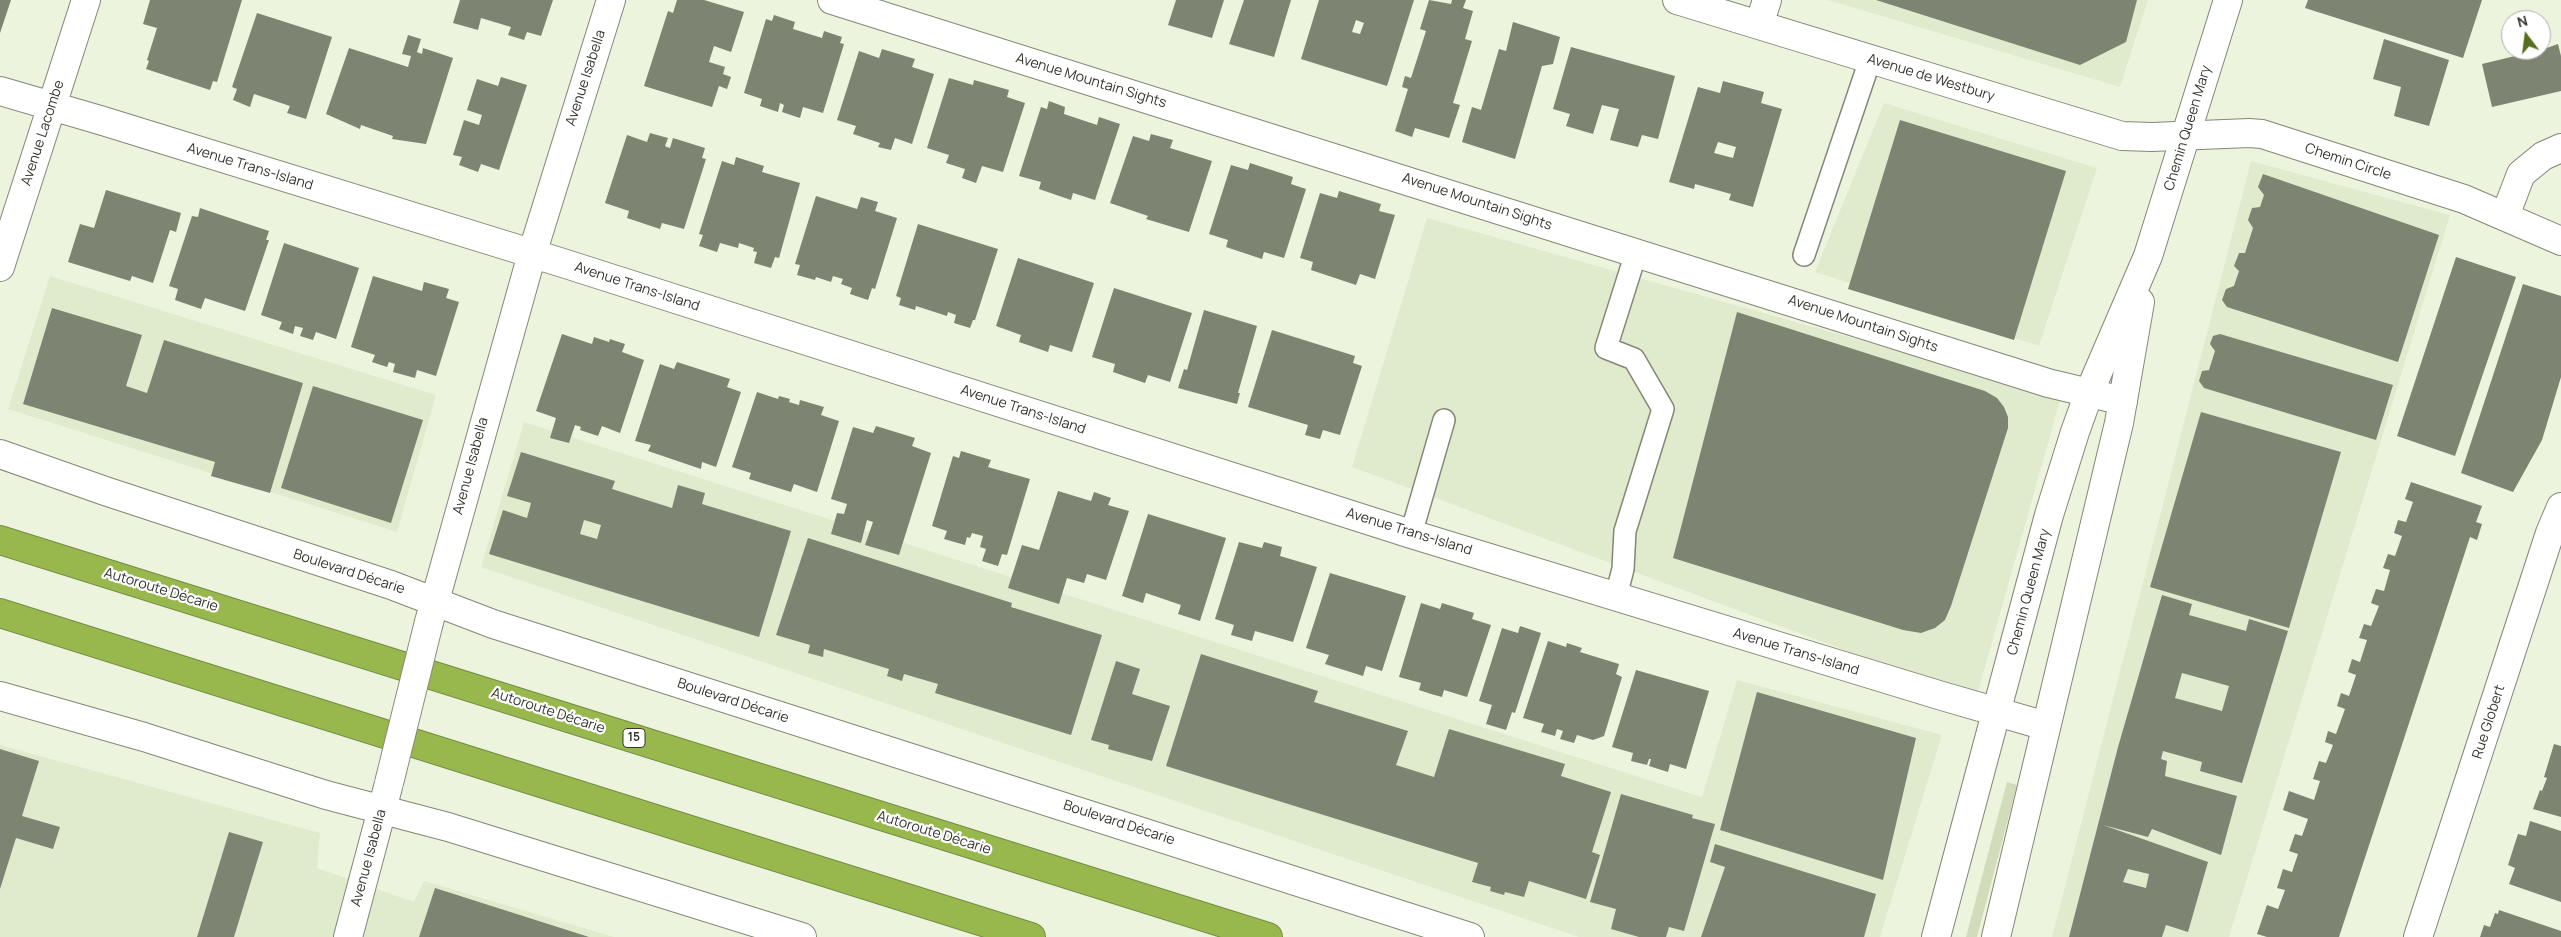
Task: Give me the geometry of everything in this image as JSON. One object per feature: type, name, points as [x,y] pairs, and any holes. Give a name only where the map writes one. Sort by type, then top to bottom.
[{"type":"highway","name":"Autoroute Décarie","points":[[0,540],[1268,937]]},
{"type":"highway","points":[[0,613],[1031,937]]},
{"type":"street","name":"Avenue Lacombe","points":[[0,266],[86,0]]},
{"type":"street","name":"Avenue Isabella","points":[[348,937],[383,810],[432,612],[532,254],[611,0]]},
{"type":"street","name":"Avenue Mountain Sights","points":[[832,0],[2048,383],[2123,401]]},
{"type":"street","name":"Avenue de Westbury","points":[[1677,0],[1763,13],[1870,60],[2122,136],[2187,135]]},
{"type":"street","name":"Chemin Queen Mary","points":[[1936,937],[2049,514],[2089,393],[2148,256],[2228,0]]},
{"type":"street","name":"Avenue Trans-Island","points":[[0,91],[532,254],[1411,534],[2046,726]]},
{"type":"street","name":"Chemin Circle","points":[[2187,135],[2249,132],[2262,134],[2464,199],[2505,216],[2538,233],[2561,241]]},
{"type":"street","points":[[2505,216],[2522,174],[2543,156],[2561,148]]},
{"type":"street","name":"Chemin Queen Mary","points":[[1996,937],[2123,401],[2148,256]]},
{"type":"street","name":"Boulevard Décarie","points":[[0,454],[432,612],[493,624],[1470,937]]},
{"type":"street","name":"Rue Globert","points":[[2418,937],[2550,533],[2561,507]]},
{"type":"street","points":[[0,696],[383,810],[448,827],[802,937]]},
{"type":"lane","points":[[1804,255],[1870,60]]},
{"type":"lane","points":[[1616,596],[1623,569],[1625,532],[1663,409],[1634,358],[1606,348],[1636,253]]},
{"type":"lane","points":[[1411,534],[1444,420]]},
{"type":"shaded area","points":[[1828,0],[2148,0],[2120,87]]},
{"type":"shaded area","points":[[1884,103],[2097,168],[2039,346],[1815,272]]},
{"type":"shaded area","points":[[2251,161],[2450,215],[2229,937],[2052,937]]},
{"type":"shaded area","points":[[1427,218],[2061,397],[1976,699],[1352,467]]},
{"type":"shaded area","points":[[50,276],[436,395],[397,532],[8,409]]},
{"type":"shaded area","points":[[524,422],[1702,797],[1737,680],[1942,735],[1880,937],[1579,937],[481,567]]},
{"type":"shaded area","points":[[0,745],[320,833],[317,868],[414,902],[424,881],[614,937],[0,937]]},
{"type":"shaded area","points":[[2007,782],[2017,785],[1977,937],[1966,937]]},
{"type":"building","points":[[0,0],[11,0],[0,33]]},
{"type":"building","points":[[150,0],[242,0],[217,82],[213,81],[210,90],[146,69],[157,28],[143,24]]},
{"type":"building","points":[[460,0],[553,0],[541,36],[527,32],[524,40],[508,35],[511,27],[481,18],[478,30],[453,23]]},
{"type":"building","points":[[677,0],[704,0],[744,12],[731,52],[714,46],[709,62],[725,67],[723,74],[731,77],[727,89],[719,86],[712,107],[644,86],[668,11],[673,13]]},
{"type":"building","points":[[1176,0],[1224,0],[1212,38],[1168,25]]},
{"type":"building","points":[[1244,0],[1291,0],[1274,57],[1229,44]]},
{"type":"building","points":[[1319,0],[1414,0],[1387,86],[1301,59]],"holes":[[[1356,20],[1364,23],[1360,34],[1352,32]]]},
{"type":"building","points":[[1429,0],[1451,4],[1452,0],[1466,0],[1463,8],[1473,11],[1465,39],[1472,41],[1453,103],[1460,105],[1449,138],[1415,128],[1412,137],[1395,131],[1408,89],[1402,87],[1405,76],[1411,78],[1426,31],[1420,29]]},
{"type":"building","points":[[1876,0],[2137,0],[2126,42],[2080,65]]},
{"type":"building","points":[[2308,0],[2482,0],[2463,58],[2305,8]]},
{"type":"building","points":[[257,13],[332,37],[306,119],[287,113],[290,106],[254,94],[250,107],[233,100],[237,89],[232,87]]},
{"type":"building","points":[[774,15],[795,22],[793,29],[822,38],[824,31],[842,37],[840,43],[844,44],[823,113],[803,107],[800,118],[782,112],[784,105],[780,103],[778,112],[760,106],[762,99],[744,93],[766,19],[772,21]]},
{"type":"building","points":[[1513,22],[1560,37],[1553,64],[1542,66],[1515,159],[1462,142],[1472,107],[1481,110],[1499,49],[1506,51]]},
{"type":"building","points":[[408,35],[421,39],[417,52],[422,54],[423,48],[453,58],[426,144],[392,139],[393,136],[361,125],[360,129],[326,114],[349,48],[408,67],[411,56],[402,54]]},
{"type":"building","points":[[2384,39],[2449,60],[2429,126],[2394,116],[2401,87],[2373,79]]},
{"type":"building","points":[[2558,44],[2561,56],[2561,91],[2492,107],[2482,64],[2501,59],[2551,60],[2551,46]]},
{"type":"building","points":[[1571,47],[1675,76],[1658,139],[1642,135],[1638,147],[1610,140],[1619,109],[1602,105],[1593,134],[1566,126],[1570,114],[1553,109]]},
{"type":"building","points":[[882,49],[915,59],[912,67],[934,74],[912,144],[895,138],[891,150],[878,147],[880,143],[853,134],[856,126],[837,120],[859,51],[879,58]]},
{"type":"building","points":[[501,77],[527,85],[499,170],[481,164],[478,172],[459,165],[462,157],[453,155],[464,120],[479,125],[482,115],[467,110],[477,79],[498,86]]},
{"type":"building","points":[[949,78],[973,85],[974,80],[1009,90],[1007,97],[1025,103],[1003,172],[982,166],[976,183],[962,178],[965,169],[946,163],[949,155],[927,148]]},
{"type":"building","points":[[1723,81],[1764,92],[1761,103],[1782,109],[1753,207],[1729,200],[1731,194],[1695,184],[1694,189],[1669,182],[1698,87],[1720,93]],"holes":[[[1718,142],[1736,147],[1733,158],[1714,153]]]},
{"type":"building","points":[[1049,101],[1065,107],[1064,114],[1097,125],[1099,117],[1120,124],[1095,200],[1073,193],[1071,200],[1039,189],[1041,182],[1019,176],[1041,107],[1047,109]]},
{"type":"building","points":[[1900,120],[2066,171],[2014,340],[1848,289]]},
{"type":"building","points":[[650,133],[668,138],[665,146],[670,148],[673,138],[705,148],[702,158],[706,159],[684,229],[662,223],[660,229],[627,218],[629,211],[605,203],[627,135],[647,142]]},
{"type":"building","points":[[1151,134],[1173,140],[1170,148],[1212,161],[1189,232],[1146,219],[1148,216],[1110,203],[1133,136],[1149,141]]},
{"type":"building","points":[[736,157],[764,166],[762,172],[800,183],[779,258],[775,257],[771,268],[754,263],[757,252],[753,251],[754,248],[739,243],[738,248],[720,243],[717,252],[699,246],[703,235],[699,234],[722,161],[734,165]]},
{"type":"building","points":[[1250,163],[1293,177],[1291,184],[1306,189],[1284,258],[1264,252],[1262,259],[1226,247],[1228,240],[1209,234],[1231,165],[1248,170]]},
{"type":"building","points":[[2263,174],[2439,235],[2398,362],[2227,307],[2222,300],[2226,289],[2234,286],[2239,271],[2234,266],[2239,253],[2245,253],[2253,228],[2248,220],[2252,208],[2260,207],[2264,195],[2258,187]]},
{"type":"building","points":[[106,190],[181,213],[176,232],[170,230],[153,283],[132,276],[130,281],[68,262],[80,224],[94,228]]},
{"type":"building","points":[[1339,191],[1381,204],[1379,211],[1395,215],[1375,279],[1360,274],[1356,285],[1311,270],[1313,262],[1300,258],[1320,193],[1337,198]]},
{"type":"building","points":[[816,196],[857,209],[861,197],[878,202],[875,211],[897,218],[875,289],[872,288],[868,300],[850,294],[852,288],[841,284],[843,279],[833,276],[831,282],[816,277],[815,280],[797,275],[800,265],[795,264]]},
{"type":"building","points":[[200,208],[269,231],[266,240],[269,240],[245,311],[205,298],[201,309],[175,300],[178,289],[169,286],[192,216],[198,217]]},
{"type":"building","points":[[918,224],[998,249],[975,320],[973,320],[970,328],[954,323],[956,315],[948,312],[947,316],[916,306],[915,310],[899,305],[901,298],[896,296]]},
{"type":"building","points":[[284,243],[359,268],[336,339],[316,332],[313,340],[300,336],[303,328],[295,326],[293,334],[279,329],[282,322],[261,315]]},
{"type":"building","points":[[2456,257],[2516,277],[2455,456],[2397,436]]},
{"type":"building","points":[[1018,258],[1094,283],[1072,352],[1050,345],[1048,352],[1019,342],[1021,335],[996,326]]},
{"type":"building","points":[[373,276],[422,291],[424,282],[449,289],[446,298],[459,302],[436,376],[417,370],[415,378],[393,372],[395,364],[389,362],[387,367],[372,362],[375,355],[351,347]]},
{"type":"building","points":[[2523,284],[2561,296],[2561,377],[2542,440],[2513,492],[2461,473]]},
{"type":"building","points":[[1114,288],[1192,313],[1170,382],[1148,375],[1145,383],[1113,372],[1115,364],[1092,357]]},
{"type":"building","points":[[52,308],[142,335],[126,386],[147,393],[164,340],[303,383],[270,493],[211,476],[215,462],[23,404]]},
{"type":"building","points":[[1204,310],[1257,326],[1238,393],[1240,393],[1237,404],[1178,388],[1184,369],[1187,370]]},
{"type":"building","points":[[1737,312],[1985,391],[1997,398],[2004,407],[2008,417],[2008,428],[1951,606],[1945,620],[1935,628],[1921,633],[1903,630],[1673,558]]},
{"type":"building","points":[[1272,330],[1355,356],[1353,363],[1362,366],[1340,435],[1323,430],[1320,439],[1305,435],[1308,425],[1248,407]]},
{"type":"building","points":[[562,334],[592,344],[594,337],[609,342],[610,339],[625,344],[622,352],[644,360],[620,433],[602,426],[598,436],[580,430],[581,427],[575,425],[569,443],[550,438],[556,418],[536,411]]},
{"type":"building","points":[[2220,334],[2393,385],[2376,440],[2204,388],[2199,381],[2202,371],[2209,370],[2215,351],[2210,344],[2213,336]]},
{"type":"building","points":[[677,362],[730,379],[727,387],[741,392],[716,467],[702,462],[701,469],[648,451],[651,445],[635,441],[660,364],[674,369]]},
{"type":"building","points":[[313,386],[423,420],[391,523],[281,488]]},
{"type":"building","points":[[757,392],[778,399],[779,396],[790,399],[789,402],[799,405],[800,400],[824,407],[821,415],[839,421],[817,492],[794,484],[791,492],[749,479],[751,473],[732,467]]},
{"type":"building","points":[[2201,412],[2341,452],[2289,628],[2150,587]]},
{"type":"building","points":[[876,426],[915,438],[912,446],[931,453],[899,555],[865,545],[873,522],[867,520],[861,543],[831,534],[837,513],[844,514],[847,504],[831,499],[853,427],[873,433]]},
{"type":"building","points":[[961,451],[991,460],[988,467],[1030,479],[1007,555],[1002,554],[998,566],[982,561],[986,549],[980,547],[983,536],[972,533],[970,538],[967,537],[965,545],[944,539],[947,531],[932,526],[953,456],[959,458]]},
{"type":"building","points":[[521,452],[615,481],[612,489],[672,508],[678,485],[705,493],[702,504],[791,531],[759,637],[489,554],[503,510],[527,518],[531,503],[507,496]],"holes":[[[584,520],[601,525],[597,539],[580,534]]]},
{"type":"building","points":[[2411,482],[2482,506],[2476,522],[2482,524],[2477,540],[2470,537],[2339,937],[2267,937],[2257,934],[2267,905],[2278,909],[2285,890],[2277,888],[2283,869],[2292,872],[2298,854],[2289,851],[2295,834],[2302,836],[2308,819],[2283,810],[2289,791],[2314,800],[2320,781],[2313,779],[2319,761],[2326,763],[2333,745],[2325,742],[2328,731],[2336,734],[2345,709],[2337,706],[2341,693],[2349,696],[2356,675],[2348,672],[2352,659],[2360,662],[2367,640],[2359,638],[2364,624],[2371,626],[2379,606],[2371,603],[2376,589],[2384,591],[2390,570],[2383,568],[2388,554],[2395,556],[2402,536],[2394,533],[2398,520],[2406,522],[2413,502],[2405,499]]},
{"type":"building","points":[[1058,491],[1091,501],[1094,492],[1111,498],[1108,505],[1129,511],[1106,580],[1087,574],[1084,583],[1067,578],[1059,604],[1008,588],[1022,545],[1039,550]]},
{"type":"building","points":[[1148,514],[1226,538],[1200,621],[1178,614],[1181,605],[1146,593],[1143,603],[1122,596]]},
{"type":"building","points":[[808,538],[1012,603],[1011,607],[1102,635],[1071,735],[935,693],[938,684],[904,674],[902,681],[887,676],[889,669],[824,649],[823,657],[808,653],[810,645],[776,635]]},
{"type":"building","points":[[1239,542],[1262,548],[1264,542],[1282,547],[1280,556],[1317,567],[1293,642],[1255,631],[1252,641],[1231,635],[1234,625],[1215,619]]},
{"type":"building","points":[[1330,573],[1406,596],[1382,671],[1366,666],[1363,676],[1325,664],[1329,655],[1306,648]]},
{"type":"building","points":[[2162,595],[2192,604],[2189,615],[2246,631],[2249,619],[2288,631],[2242,783],[2200,771],[2202,762],[2163,751],[2161,759],[2167,761],[2165,776],[2237,796],[2221,855],[2152,829],[2148,837],[2103,825],[2208,862],[2188,932],[2166,925],[2162,937],[2069,937],[2118,747]],"holes":[[[2182,673],[2229,686],[2222,711],[2175,698]],[[2128,869],[2149,874],[2146,888],[2123,882]]]},
{"type":"building","points":[[1421,603],[1440,609],[1442,603],[1474,613],[1472,619],[1491,625],[1467,697],[1444,690],[1442,697],[1431,694],[1419,690],[1421,683],[1399,677]]},
{"type":"building","points":[[1520,626],[1541,633],[1515,713],[1512,712],[1506,730],[1486,724],[1492,705],[1479,701],[1502,628],[1518,633]]},
{"type":"building","points":[[1548,641],[1566,647],[1567,643],[1582,648],[1580,652],[1619,664],[1616,674],[1622,677],[1604,736],[1593,740],[1577,735],[1574,743],[1560,739],[1563,731],[1557,729],[1555,736],[1541,732],[1544,724],[1523,718]]},
{"type":"building","points":[[1201,654],[1318,691],[1314,702],[1408,731],[1396,765],[1434,777],[1449,729],[1565,764],[1561,776],[1611,792],[1592,852],[1600,855],[1586,899],[1529,881],[1524,897],[1505,892],[1504,895],[1490,891],[1491,887],[1472,882],[1478,863],[1166,766]]},
{"type":"building","points":[[1116,661],[1140,669],[1132,694],[1170,706],[1152,761],[1108,749],[1109,745],[1091,740]]},
{"type":"building","points":[[1636,670],[1709,691],[1686,769],[1670,764],[1668,772],[1649,766],[1651,759],[1649,759],[1647,765],[1631,761],[1633,753],[1612,747]]},
{"type":"building","points":[[1757,692],[1916,738],[1883,880],[1720,830]]},
{"type":"building","points":[[2554,744],[2561,746],[2561,817],[2533,809],[2547,778],[2544,777]]},
{"type":"building","points":[[0,749],[39,761],[22,816],[60,827],[53,849],[16,838],[0,889]]},
{"type":"building","points":[[1621,794],[1693,815],[1692,818],[1715,824],[1684,931],[1669,927],[1666,937],[1639,937],[1611,929],[1616,909],[1590,902]]},
{"type":"building","points":[[2530,821],[2561,831],[2561,902],[2509,884],[2515,868],[2508,865],[2518,834],[2526,836]]},
{"type":"building","points":[[229,832],[263,842],[234,937],[197,937]]},
{"type":"building","points":[[1715,844],[1876,894],[1864,937],[1701,937],[1725,867],[1710,862]]},
{"type":"building","points":[[435,888],[589,937],[419,937]]},
{"type":"building","points":[[2499,910],[2561,931],[2561,937],[2480,937],[2484,925],[2490,927],[2495,913],[2498,914]]}]
